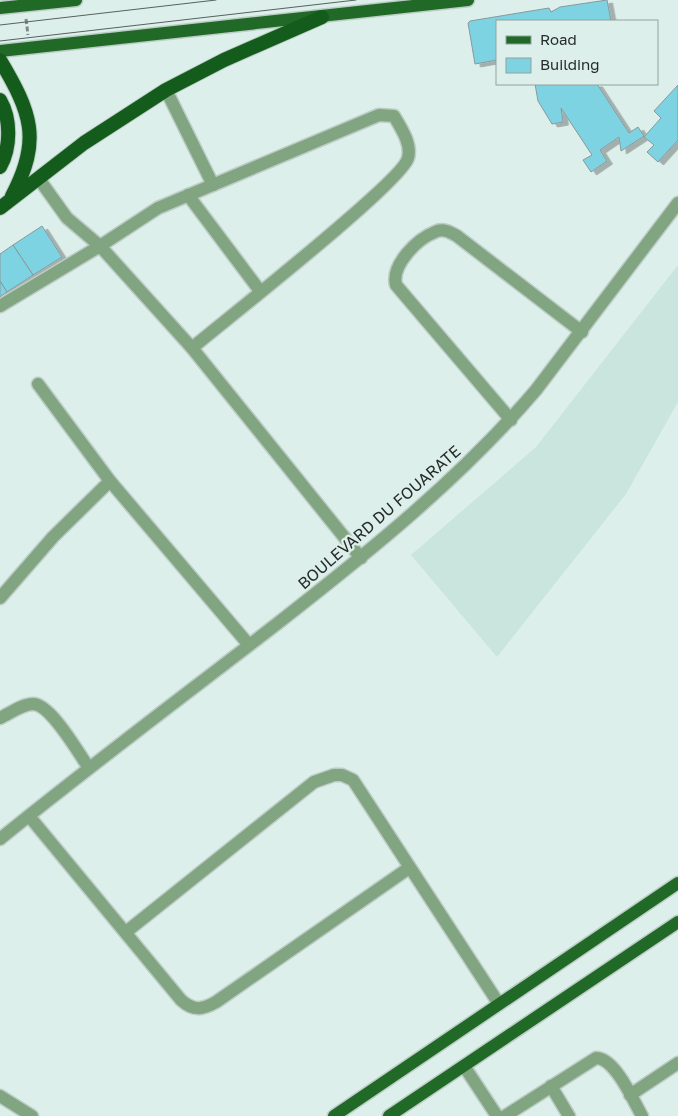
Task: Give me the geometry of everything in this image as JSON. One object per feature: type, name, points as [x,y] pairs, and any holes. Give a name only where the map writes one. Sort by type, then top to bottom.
[{"type":"highway","points":[[5,203],[84,143],[166,90],[224,60],[322,17]]},
{"type":"highway","points":[[0,60],[22,97],[30,127],[29,158],[22,177],[5,203]]},
{"type":"highway","points":[[0,100],[7,116],[8,146],[0,167]]},
{"type":"main road","points":[[0,8],[76,0]]},
{"type":"main road","points":[[0,51],[468,0]]},
{"type":"main road","points":[[334,1116],[678,883]]},
{"type":"main road","points":[[389,1116],[678,922]]},
{"type":"street","points":[[166,90],[213,185]]},
{"type":"street","points":[[0,306],[100,246],[158,208],[379,115],[394,116],[403,130],[409,152],[402,171],[365,205],[192,348]]},
{"type":"street","points":[[39,179],[67,218],[100,246],[192,348],[361,558]]},
{"type":"street","points":[[188,196],[260,291]]},
{"type":"street","name":"BOULEVARD DU FOUARATE","points":[[0,839],[361,558],[465,466],[511,420],[582,332],[678,202]]},
{"type":"street","points":[[511,420],[400,290],[394,277],[401,260],[428,236],[445,230],[457,236],[582,332]]},
{"type":"street","points":[[38,384],[110,481],[249,645]]},
{"type":"street","points":[[1,593],[48,542],[110,481]]},
{"type":"street","points":[[0,718],[26,705],[34,704],[42,707],[58,723],[89,768]]},
{"type":"street","points":[[126,932],[314,782],[324,777],[342,775],[352,780],[499,1004]]},
{"type":"street","points":[[29,816],[181,1000],[188,1006],[197,1009],[207,1007],[409,868]]},
{"type":"street","points":[[504,1116],[588,1062],[601,1058],[607,1061],[618,1074],[642,1116]]},
{"type":"street","points":[[630,1096],[678,1063]]},
{"type":"street","points":[[464,1066],[497,1116]]},
{"type":"street","points":[[551,1086],[569,1116]]},
{"type":"street","points":[[0,1096],[32,1116]]},
{"type":"path","points":[[25,6],[29,48]]},
{"type":"shaded area","points":[[678,265],[678,402],[626,494],[497,657],[411,555],[536,447]]},
{"type":"building","points":[[607,0],[611,20],[496,20],[496,60],[475,64],[468,23],[470,21],[549,8],[551,12],[560,7]]},
{"type":"building","points":[[535,85],[598,85],[629,133],[638,127],[644,136],[621,151],[619,137],[600,150],[607,161],[591,172],[583,160],[592,155],[561,108],[563,122],[552,124],[538,101]]},
{"type":"building","points":[[678,85],[678,140],[658,162],[647,152],[654,145],[644,137],[661,118],[654,111]]},
{"type":"building","points":[[42,226],[62,257],[33,275],[13,245]]},
{"type":"building","points":[[13,245],[33,275],[7,292],[0,281],[0,254]]},
{"type":"building","points":[[0,281],[7,292],[0,297]]},
{"type":"tram line","points":[[0,25],[216,0]]},
{"type":"tram line","points":[[0,41],[356,0]]}]
